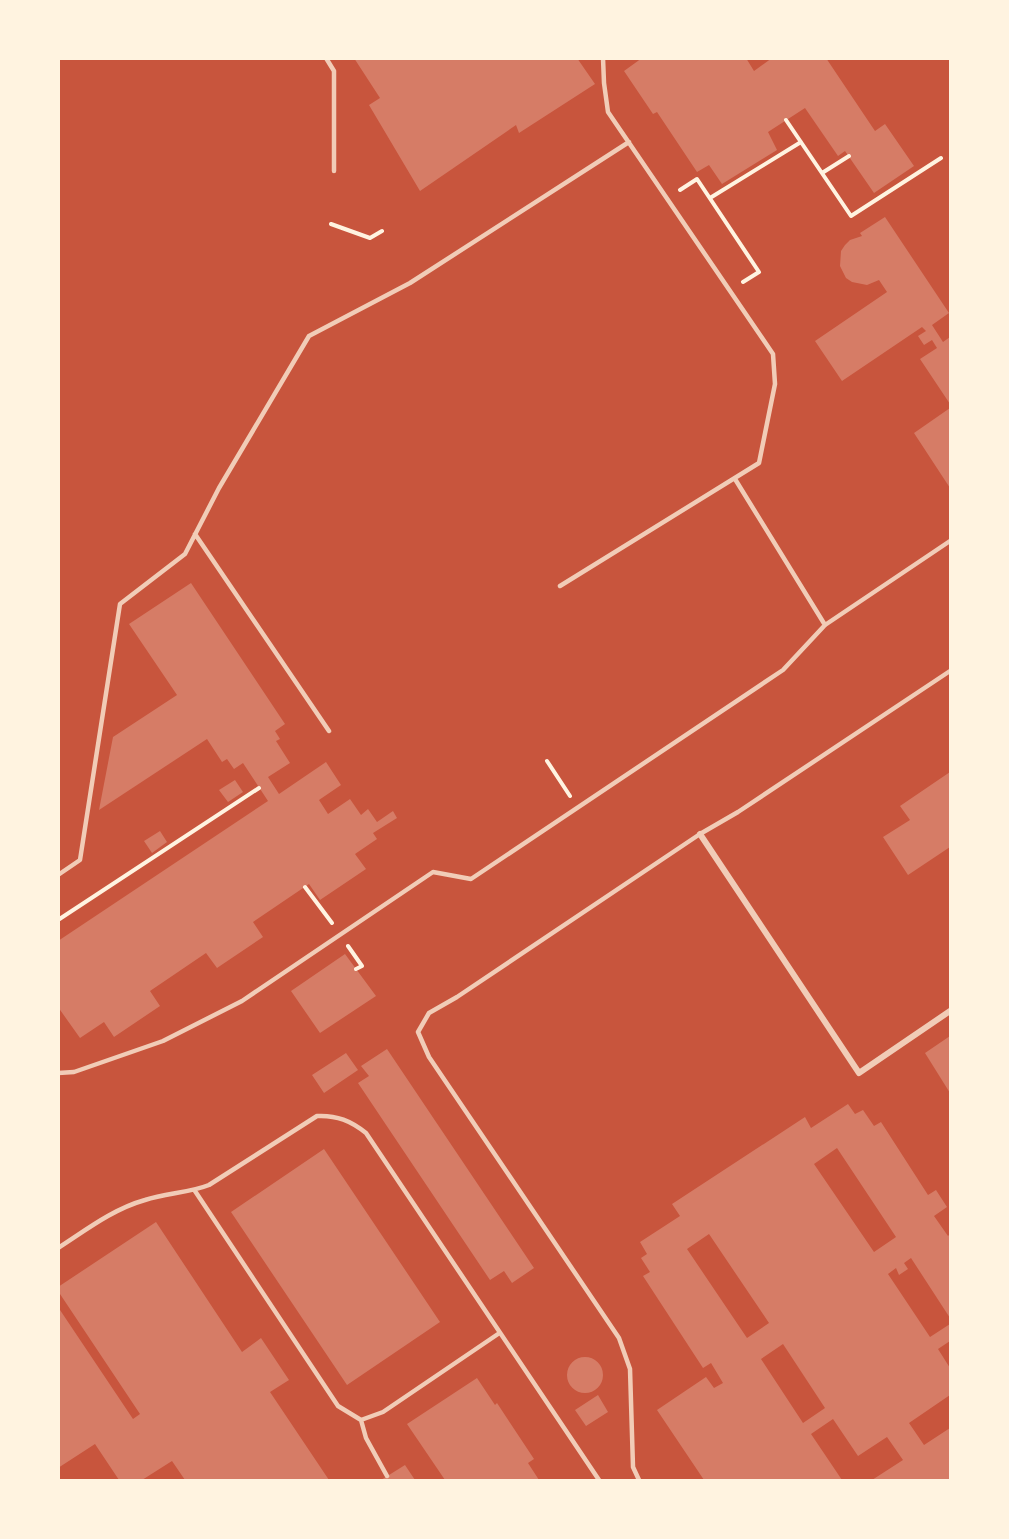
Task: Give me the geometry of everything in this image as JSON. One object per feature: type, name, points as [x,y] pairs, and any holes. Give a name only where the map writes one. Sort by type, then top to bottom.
[{"type":"street","points":[[700,834],[859,1073],[951,1011]]},
{"type":"lane","points":[[326,58],[334,71],[333,171]]},
{"type":"lane","points":[[560,586],[759,464],[775,384],[773,354],[608,112],[603,58]]},
{"type":"lane","points":[[58,875],[80,860],[120,604],[184,554],[219,488],[309,336],[410,283],[628,142]]},
{"type":"lane","points":[[735,479],[825,625]]},
{"type":"lane","points":[[195,534],[329,731]]},
{"type":"lane","points":[[58,1073],[74,1072],[163,1041],[232,1006],[433,872],[471,879],[783,670],[825,625],[951,541]]},
{"type":"lane","points":[[639,1480],[633,1467],[630,1369],[619,1338],[429,1057],[418,1032],[429,1013],[457,997],[700,834],[738,812],[951,671]]},
{"type":"lane","points":[[58,1248],[121,1209],[160,1196],[195,1191],[220,1179],[317,1116],[330,1116],[354,1124],[366,1133],[498,1334],[599,1480]]},
{"type":"lane","points":[[195,1191],[338,1406],[361,1420],[366,1438],[387,1476]]},
{"type":"lane","points":[[361,1420],[383,1412],[498,1334]]},
{"type":"path","points":[[786,120],[851,216],[941,158]]},
{"type":"path","points":[[710,198],[801,142]]},
{"type":"path","points":[[822,173],[849,156]]},
{"type":"path","points":[[667,198],[697,179],[710,198],[759,272],[730,291]]},
{"type":"path","points":[[331,224],[370,238],[382,231]]},
{"type":"path","points":[[547,761],[577,808]]},
{"type":"path","points":[[58,920],[260,788]]},
{"type":"building","points":[[354,58],[577,58],[595,84],[519,133],[516,125],[420,191],[369,105],[380,98]]},
{"type":"building","points":[[642,58],[746,58],[754,71],[772,58],[826,58],[875,131],[885,124],[914,166],[874,193],[845,151],[838,156],[805,108],[768,132],[777,150],[722,184],[709,165],[697,172],[657,112],[653,114],[624,71]]},
{"type":"building","points":[[885,217],[949,313],[932,325],[943,342],[950,337],[950,404],[920,359],[937,348],[932,340],[924,345],[918,336],[926,331],[922,327],[842,381],[815,341],[887,292],[879,280],[867,285],[852,282],[846,278],[840,266],[841,251],[845,245],[850,240],[862,236],[860,233]]},
{"type":"building","points":[[950,408],[950,488],[914,433]]},
{"type":"building","points":[[191,583],[285,724],[275,731],[280,739],[276,741],[290,763],[268,777],[279,794],[326,762],[341,785],[319,800],[328,814],[350,799],[361,815],[368,809],[377,822],[393,811],[397,818],[373,833],[377,839],[355,854],[366,869],[320,900],[309,884],[253,922],[263,937],[217,968],[206,953],[150,991],[160,1006],[114,1037],[104,1022],[80,1038],[58,1007],[58,941],[268,801],[243,763],[234,769],[227,759],[222,762],[207,739],[99,810],[113,737],[177,695],[129,624]]},
{"type":"building","points":[[950,772],[950,847],[908,875],[883,837],[910,820],[900,806]]},
{"type":"building","points":[[235,780],[243,792],[228,802],[219,790]]},
{"type":"building","points":[[160,831],[167,842],[152,853],[144,841]]},
{"type":"building","points":[[345,954],[376,996],[320,1033],[291,991]]},
{"type":"building","points":[[950,1036],[950,1093],[925,1053]]},
{"type":"building","points":[[387,1049],[534,1268],[512,1283],[504,1271],[490,1280],[358,1083],[369,1076],[361,1066]]},
{"type":"building","points":[[346,1053],[358,1070],[324,1093],[312,1075]]},
{"type":"building","points":[[848,1104],[855,1114],[863,1110],[874,1126],[881,1122],[928,1195],[936,1190],[947,1207],[934,1216],[948,1236],[950,1234],[950,1318],[911,1258],[904,1263],[908,1269],[899,1275],[896,1268],[888,1274],[930,1337],[950,1324],[950,1341],[938,1349],[950,1368],[950,1395],[909,1423],[924,1445],[950,1428],[950,1480],[872,1480],[903,1460],[887,1437],[858,1456],[833,1419],[811,1434],[842,1480],[704,1480],[657,1410],[706,1377],[714,1388],[723,1383],[711,1363],[703,1368],[643,1276],[650,1272],[641,1258],[647,1254],[640,1242],[680,1216],[672,1204],[805,1117],[811,1128]],"holes":[[[837,1148],[896,1237],[874,1252],[814,1164]],[[709,1234],[769,1323],[747,1338],[687,1249]],[[783,1344],[825,1408],[803,1423],[761,1359]]]},
{"type":"building","points":[[324,1149],[440,1322],[347,1385],[231,1212]]},
{"type":"building","points":[[156,1222],[242,1352],[261,1338],[289,1380],[270,1392],[329,1480],[185,1480],[172,1461],[142,1480],[119,1480],[95,1444],[58,1468],[58,1307],[133,1419],[140,1414],[58,1291],[58,1287]]},
{"type":"building","points":[[585,1357],[598,1362],[603,1375],[598,1388],[585,1393],[572,1388],[567,1375],[572,1362]]},
{"type":"building","points":[[477,1378],[495,1405],[497,1403],[534,1459],[528,1463],[539,1480],[445,1480],[407,1424]]},
{"type":"building","points":[[598,1395],[608,1412],[586,1426],[575,1410]]},
{"type":"building","points":[[405,1465],[415,1480],[381,1480]]}]
